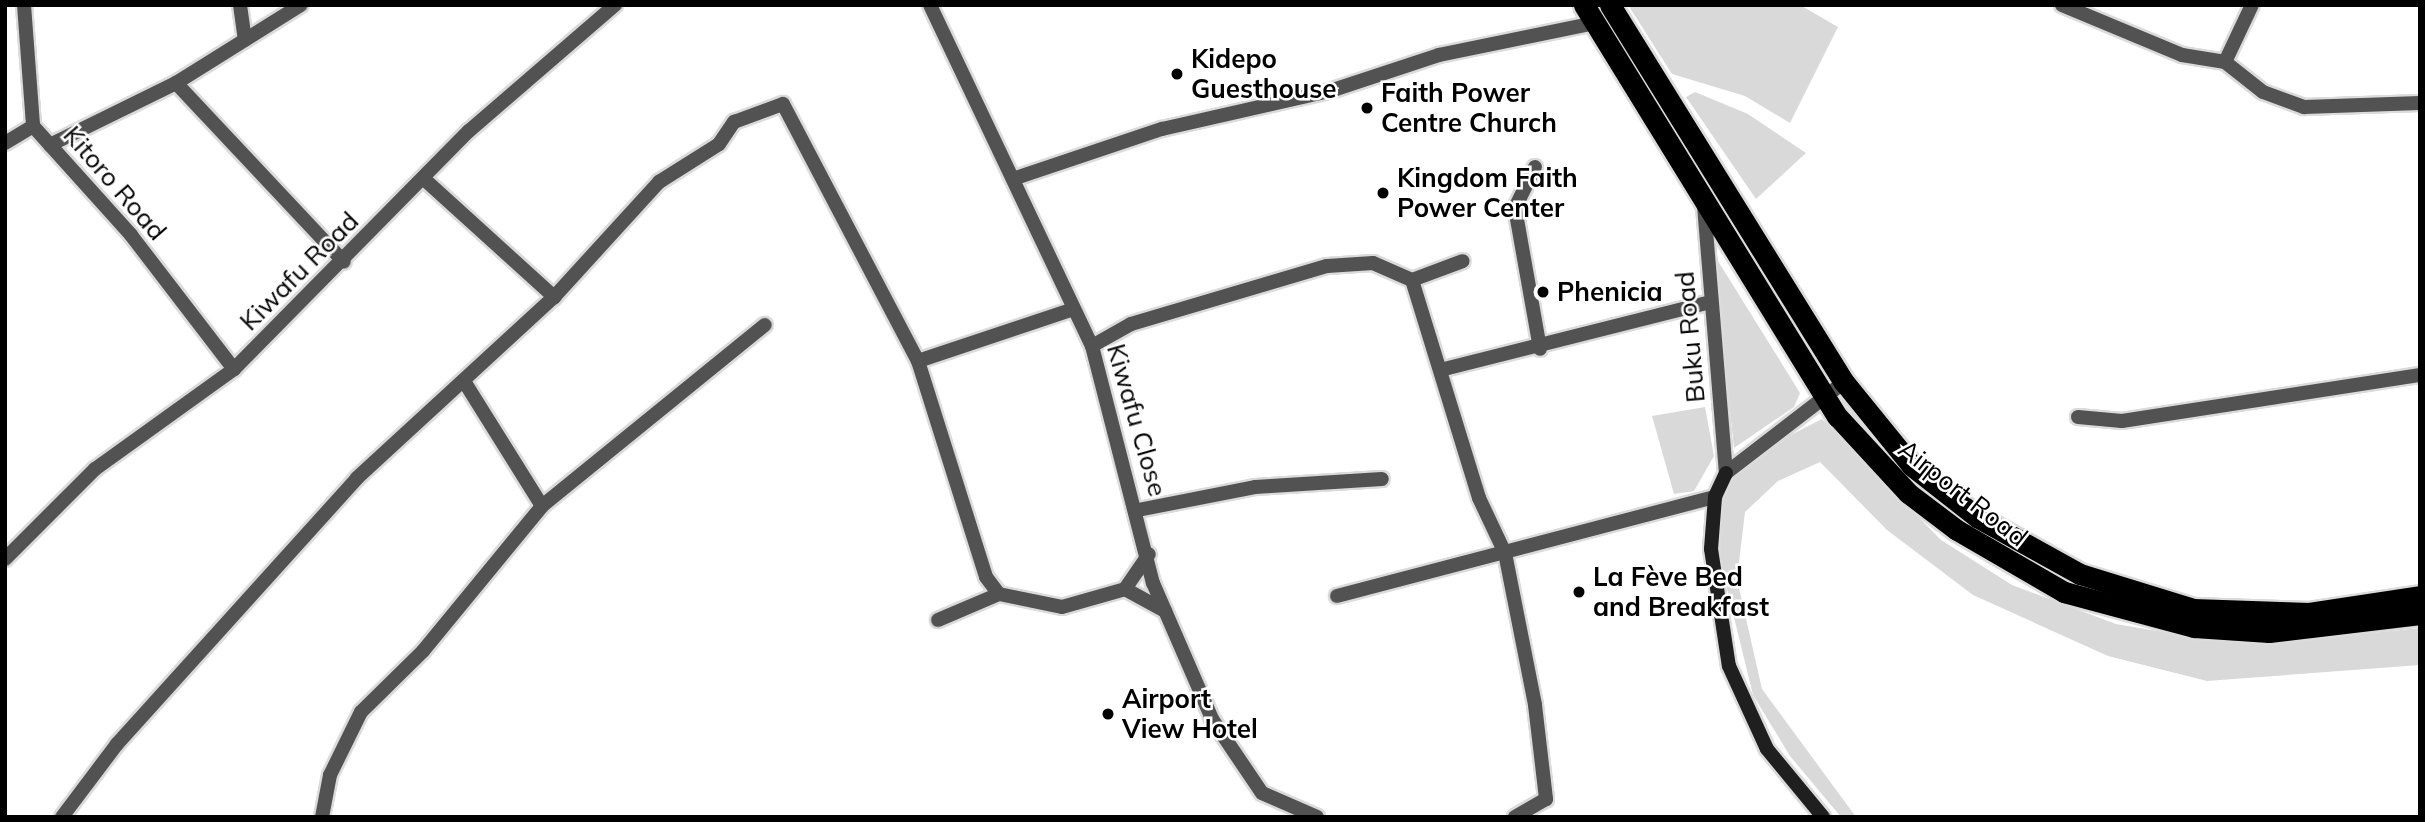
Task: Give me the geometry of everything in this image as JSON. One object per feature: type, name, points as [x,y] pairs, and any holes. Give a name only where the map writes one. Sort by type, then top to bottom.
[{"type":"highway","name":"Airport Road","points":[[1610,5],[1844,382],[1932,483],[2011,541],[2080,575],[2154,600],[2243,613],[2309,613],[2420,596]]},
{"type":"highway","name":"Airport Road","points":[[1590,14],[1824,396],[1908,493],[1996,557],[2064,592],[2194,627],[2269,632],[2420,614]]},
{"type":"street","name":"Kitoro Road","points":[[24,5],[33,126],[131,235],[234,369]]},
{"type":"street","points":[[240,5],[245,40]]},
{"type":"street","points":[[50,145],[176,83],[300,5]]},
{"type":"street","name":"Kiwafu Road","points":[[5,559],[96,470],[234,369],[344,262],[468,131],[615,5]]},
{"type":"street","name":"Kiwafu Close","points":[[930,5],[1016,178],[1092,346],[1165,611],[1245,775],[1277,804],[1317,817]]},
{"type":"street","points":[[2062,5],[2182,55],[2225,62],[2263,92],[2304,107],[2420,103]]},
{"type":"street","points":[[2225,62],[2252,5]]},
{"type":"street","points":[[1016,178],[1162,129],[1333,90],[1439,55],[1590,14]]},
{"type":"street","points":[[176,83],[344,262]]},
{"type":"street","points":[[62,817],[255,586],[357,478],[465,383],[554,297],[659,182],[719,144],[734,122],[783,104],[918,361],[976,551],[999,594]]},
{"type":"street","points":[[5,144],[33,126]]},
{"type":"street","name":"Buku Road","points":[[1709,162],[1704,197],[1710,302],[1726,473]]},
{"type":"street","points":[[1535,167],[1515,208],[1540,349]]},
{"type":"street","points":[[425,179],[554,297]]},
{"type":"street","points":[[1092,346],[1131,324],[1327,266],[1373,263],[1412,280],[1463,261]]},
{"type":"street","points":[[1412,280],[1444,369],[1479,498],[1506,553],[1547,792],[1539,806],[1515,817]]},
{"type":"street","points":[[1444,369],[1540,349],[1710,302]]},
{"type":"street","points":[[918,361],[1073,309]]},
{"type":"street","points":[[322,817],[330,775],[361,712],[423,651],[542,506],[765,325]]},
{"type":"street","points":[[2078,417],[2122,421],[2420,375]]},
{"type":"street","name":"Buku Road","points":[[1824,817],[1786,778],[1738,697],[1716,602],[1715,497],[1726,473],[1844,382]]},
{"type":"street","points":[[465,383],[542,506]]},
{"type":"street","points":[[1138,509],[1255,487],[1382,479]]},
{"type":"street","points":[[1338,596],[1715,497]]},
{"type":"street","points":[[938,620],[999,594],[1062,607],[1125,589],[1149,554]]},
{"type":"street","points":[[1125,589],[1165,611]]},
{"type":"shaded area","points":[[1628,5],[1800,5],[1838,27],[1790,123],[1745,96],[1672,74]]},
{"type":"shaded area","points":[[1695,92],[1748,114],[1806,153],[1756,199],[1686,97]]},
{"type":"shaded area","points":[[1713,253],[1800,393],[1794,407],[1734,448]]},
{"type":"shaded area","points":[[1705,407],[1714,456],[1694,491],[1674,494],[1652,416]]},
{"type":"shaded area","points":[[1822,419],[1941,540],[2012,585],[2116,624],[2175,634],[2284,642],[2420,628],[2420,665],[2207,681],[2108,656],[1973,595],[1887,530],[1820,462],[1778,481],[1745,512],[1737,579],[1762,689],[1856,817],[1841,817],[1790,756],[1753,695],[1718,552],[1722,498],[1737,473],[1765,448]]},
{"type":"place","name":"Kidepo Guesthouse","points":[[1177,74]]},
{"type":"place","name":"Faith Power Centre Church","points":[[1367,108]]},
{"type":"place","name":"Kingdom Faith Power Center","points":[[1383,193]]},
{"type":"place","name":"Phenicia","points":[[1543,292]]},
{"type":"place","name":"La Fève Bed and Breakfast","points":[[1579,592]]},
{"type":"place","name":"Airport View Hotel","points":[[1108,714]]}]
